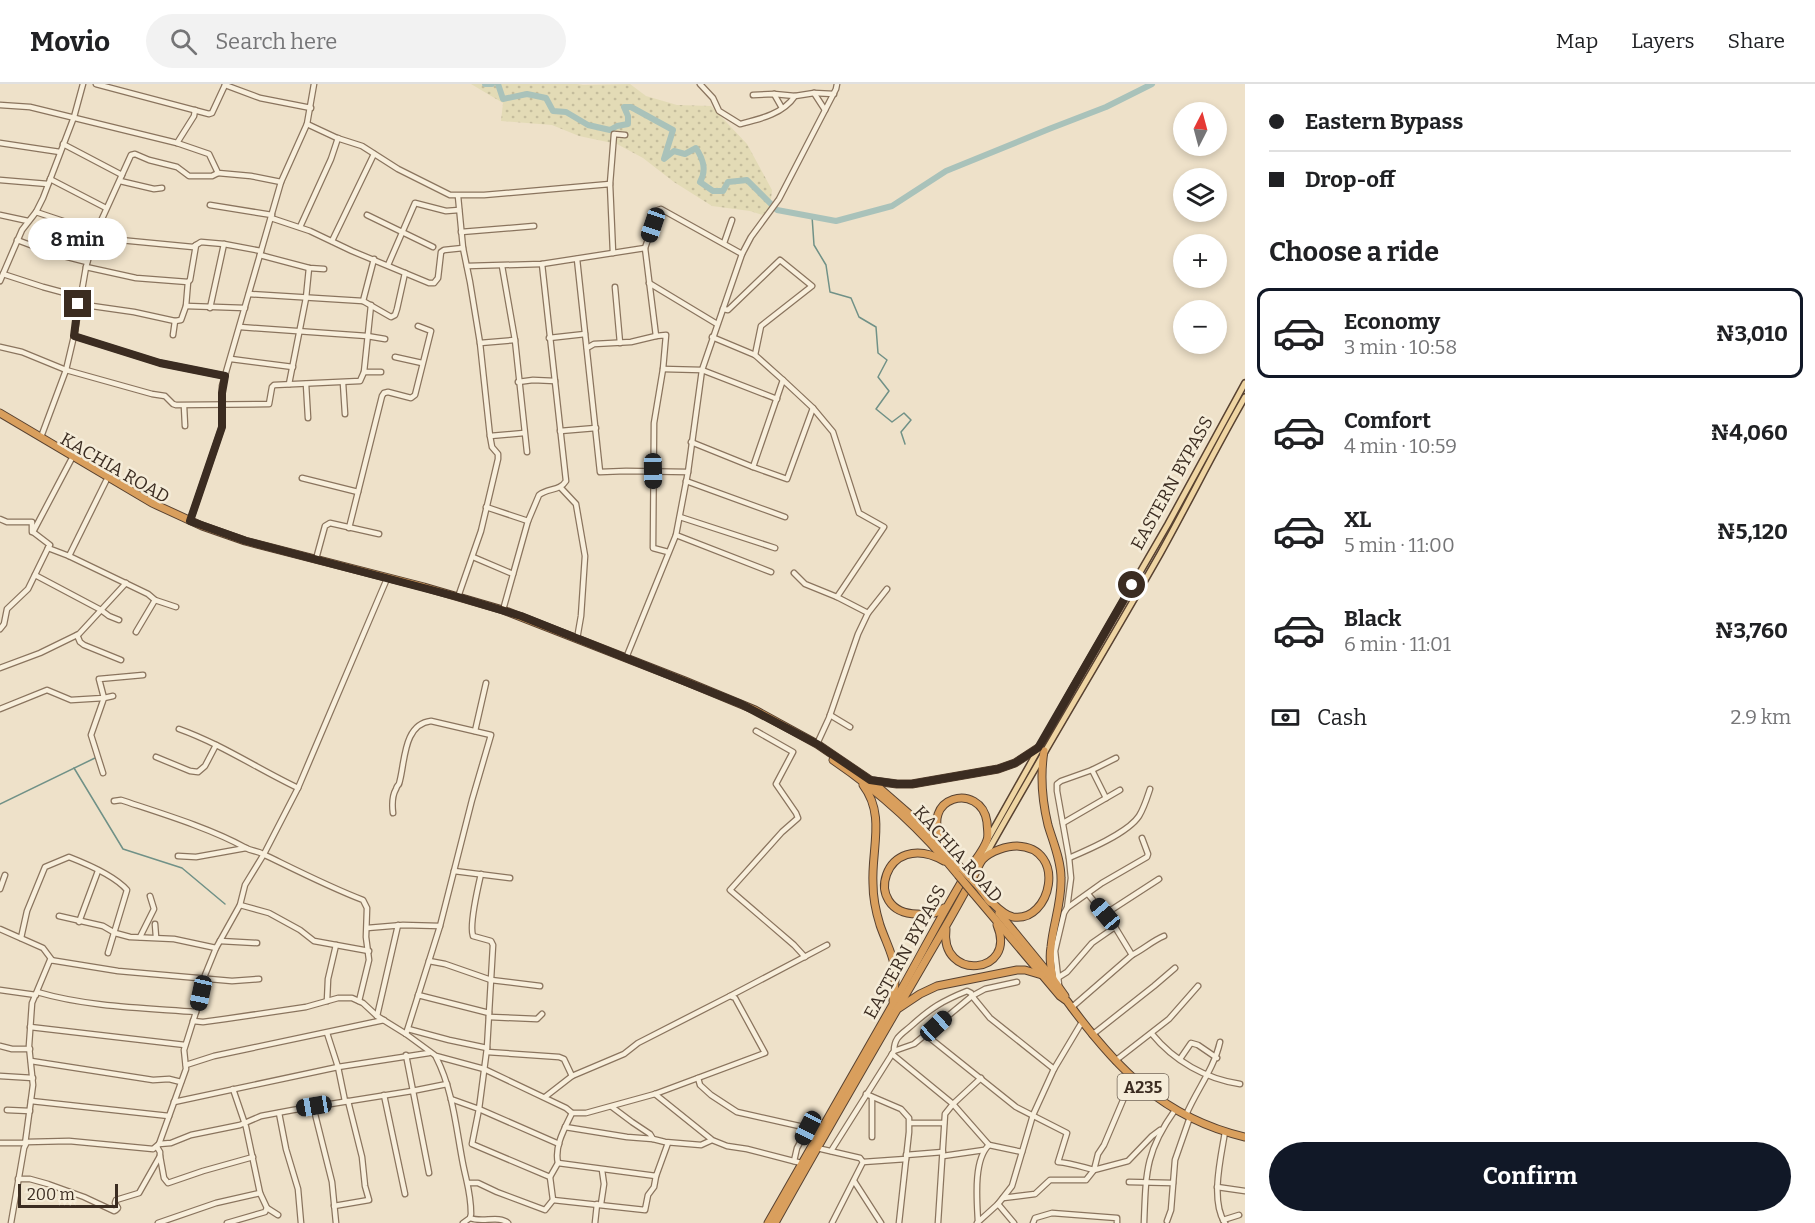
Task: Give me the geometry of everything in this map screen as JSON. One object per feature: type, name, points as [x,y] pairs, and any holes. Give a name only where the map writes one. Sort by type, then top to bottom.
[{"type":"highway","name":"KACHIA ROAD","points":[[0,413],[41,437],[106,481],[164,514],[212,535],[501,615],[741,704],[817,744],[890,803],[911,822],[948,863],[960,872],[975,889],[993,917],[1132,1079],[1175,1110],[1225,1132],[1245,1137]]},
{"type":"highway","name":"KACHIA ROAD","points":[[0,418],[71,460],[190,521],[231,536],[503,610],[626,658],[756,715],[797,737],[855,774],[870,780],[916,819],[947,851]]},
{"type":"highway","points":[[870,780],[912,784],[988,771],[1015,763],[1041,750],[1043,799],[1060,864],[1061,879],[1059,904],[1050,947],[1050,962],[1056,978]]},
{"type":"highway","points":[[855,774],[866,789],[875,810],[873,885],[876,912],[895,971],[895,1007],[929,989],[946,983],[1017,970],[1042,975]]},
{"type":"highway","points":[[947,851],[936,829],[936,818],[941,808],[957,798],[970,800],[979,805],[985,814],[988,839]]},
{"type":"highway","name":"EASTERN BYPASS","points":[[775,1223],[895,1007],[946,907],[988,839]]},
{"type":"highway","points":[[983,859],[1007,847],[1021,847],[1041,856],[1050,875],[1048,889],[1041,903],[1024,915],[1011,917],[988,899]]},
{"type":"highway","name":"A235","points":[[947,851],[960,872]]},
{"type":"highway","points":[[946,907],[935,913],[906,913],[893,906],[884,881],[892,864],[910,854],[931,855],[948,863]]},
{"type":"highway","name":"EASTERN BYPASS","points":[[768,1223],[798,1162],[947,925],[983,859]]},
{"type":"highway","name":"A235","points":[[975,889],[988,899],[1056,978],[1069,1005]]},
{"type":"highway","points":[[947,925],[947,943],[953,955],[963,964],[978,966],[991,960],[999,949],[1000,932],[993,917]]},
{"type":"main road","name":"EASTERN BYPASS","points":[[983,859],[1245,383]]},
{"type":"main road","name":"EASTERN BYPASS","points":[[988,839],[1161,553],[1245,397]]},
{"type":"street","points":[[0,280],[17,240],[28,220],[36,212],[74,117],[83,84]]},
{"type":"street","points":[[96,84],[206,113],[212,113],[224,85],[260,98],[311,108]]},
{"type":"street","points":[[190,521],[222,427],[222,386],[281,182],[307,124],[314,84]]},
{"type":"street","points":[[700,84],[713,98],[719,111],[740,124],[771,115],[791,102],[795,96]]},
{"type":"street","points":[[626,658],[676,535],[688,472],[702,370],[742,254],[751,237],[775,206],[838,84]]},
{"type":"street","points":[[814,93],[825,110]]},
{"type":"street","points":[[774,94],[782,108]]},
{"type":"street","points":[[753,95],[834,94]]},
{"type":"street","points":[[0,105],[30,106],[177,143],[209,154],[218,172]]},
{"type":"street","points":[[177,143],[194,116],[195,110]]},
{"type":"street","points":[[307,124],[362,146],[420,181],[458,196],[610,184]]},
{"type":"street","points":[[613,254],[610,184],[614,135],[625,135]]},
{"type":"street","points":[[300,227],[331,159],[338,138]]},
{"type":"street","points":[[0,143],[60,152]]},
{"type":"street","points":[[63,144],[122,175]]},
{"type":"street","points":[[41,437],[66,370],[86,265],[96,232],[133,154],[177,167],[189,176],[208,176],[218,172],[281,182]]},
{"type":"street","points":[[332,241],[374,154]]},
{"type":"street","points":[[0,180],[49,181],[106,208]]},
{"type":"street","points":[[120,181],[153,189],[162,188]]},
{"type":"street","points":[[458,196],[463,248],[480,343],[490,436],[492,447],[499,456],[473,557],[458,597]]},
{"type":"street","points":[[388,265],[416,202],[446,211],[459,210]]},
{"type":"street","points":[[210,205],[271,217],[300,227],[351,251],[423,281],[434,283],[438,278],[441,252],[463,248]]},
{"type":"street","points":[[656,336],[645,248],[658,210],[661,209],[742,254]]},
{"type":"street","points":[[36,212],[135,242],[193,247],[201,242],[225,244],[309,268],[324,269]]},
{"type":"street","points":[[0,215],[28,220]]},
{"type":"street","points":[[367,215],[433,247]]},
{"type":"street","points":[[724,243],[732,220]]},
{"type":"street","points":[[461,232],[534,226]]},
{"type":"street","points":[[17,240],[86,265],[136,278],[188,282]]},
{"type":"street","points":[[210,308],[225,244]]},
{"type":"street","points":[[78,304],[175,321],[183,319],[196,245]]},
{"type":"street","points":[[467,267],[542,264],[645,248]]},
{"type":"street","points":[[363,301],[374,259]]},
{"type":"street","points":[[577,259],[600,472],[688,472]]},
{"type":"street","points":[[723,309],[728,310],[780,260],[812,286],[761,326],[755,355]]},
{"type":"street","points":[[503,610],[528,521],[541,493],[561,488],[566,481],[542,264]]},
{"type":"street","points":[[502,266],[514,340],[527,452]]},
{"type":"street","points":[[290,384],[306,298],[309,268]]},
{"type":"street","points":[[249,294],[363,301],[389,317],[393,317],[405,273]]},
{"type":"street","points":[[3,274],[80,297]]},
{"type":"street","points":[[649,283],[717,324]]},
{"type":"street","points":[[615,287],[620,344]]},
{"type":"street","points":[[0,346],[22,352],[66,370],[152,394],[161,394],[172,404],[269,404],[274,385],[343,383],[361,380],[364,372],[371,304]]},
{"type":"street","points":[[186,306],[245,308]]},
{"type":"street","points":[[172,335],[175,321]]},
{"type":"street","points":[[349,528],[382,396],[388,392],[414,397],[431,331],[418,326]]},
{"type":"street","points":[[240,327],[385,339]]},
{"type":"street","points":[[74,336],[160,363],[225,376]]},
{"type":"street","points":[[549,338],[586,336],[594,344]]},
{"type":"street","points":[[587,348],[594,344],[620,344],[666,336],[654,423],[653,548],[668,552]]},
{"type":"street","points":[[712,337],[755,355],[813,408],[832,432],[859,513],[884,526],[837,597]]},
{"type":"street","points":[[480,343],[514,340]]},
{"type":"street","points":[[395,357],[422,363]]},
{"type":"street","points":[[231,359],[293,367]]},
{"type":"street","points":[[663,369],[702,370],[777,399]]},
{"type":"street","points":[[364,372],[381,372]]},
{"type":"street","points":[[753,467],[783,380]]},
{"type":"street","points":[[518,382],[555,381]]},
{"type":"street","points":[[343,383],[345,414]]},
{"type":"street","points":[[306,384],[308,418]]},
{"type":"street","points":[[183,405],[185,426]]},
{"type":"street","points":[[691,442],[787,479],[813,408]]},
{"type":"street","points":[[560,431],[596,428]]},
{"type":"street","points":[[490,436],[524,433]]},
{"type":"street","points":[[33,532],[71,460]]},
{"type":"street","points":[[302,478],[358,492]]},
{"type":"street","points":[[69,556],[106,481]]},
{"type":"street","points":[[686,481],[785,517]]},
{"type":"street","points":[[561,488],[576,504],[585,563],[577,639]]},
{"type":"street","points":[[486,507],[528,521]]},
{"type":"street","points":[[680,517],[775,548]]},
{"type":"street","points":[[0,519],[7,522],[32,522],[32,532],[50,545],[28,589],[8,607],[4,624],[0,629]]},
{"type":"street","points":[[316,559],[325,526],[330,524],[379,534]]},
{"type":"street","points":[[676,535],[771,572]]},
{"type":"street","points":[[48,548],[126,583],[155,600],[176,607]]},
{"type":"street","points":[[473,557],[513,574]]},
{"type":"street","points":[[794,573],[805,584],[868,613]]},
{"type":"street","points":[[35,575],[119,620]]},
{"type":"street","points":[[253,1157],[168,1184],[164,1178],[158,1146],[186,1065],[183,1054],[204,977],[216,948],[240,906],[245,885],[264,854],[298,788],[386,582]]},
{"type":"street","points":[[0,668],[40,653],[77,635],[126,583]]},
{"type":"street","points":[[817,744],[831,715],[868,613],[887,589]]},
{"type":"street","points":[[136,632],[155,600]]},
{"type":"street","points":[[77,635],[84,645],[121,660]]},
{"type":"street","points":[[103,773],[91,735],[104,698],[99,679],[143,675]]},
{"type":"street","points":[[475,731],[486,683]]},
{"type":"street","points":[[1,707],[47,690],[71,700],[113,696]]},
{"type":"street","points":[[831,715],[850,727]]},
{"type":"street","points":[[393,813],[392,801],[399,784],[407,743],[418,726],[431,721],[490,735],[440,926],[407,1031]]},
{"type":"street","points":[[179,729],[216,745],[298,788]]},
{"type":"street","points":[[756,731],[793,752],[776,784],[798,818],[782,832],[730,890],[805,957]]},
{"type":"street","points":[[156,757],[198,772],[216,745]]},
{"type":"street","points":[[1115,927],[1092,943],[1067,972],[1056,978],[1055,951],[1067,908],[1071,878],[1057,791],[1058,784],[1116,758]]},
{"type":"street","points":[[1092,770],[1106,798]]},
{"type":"street","points":[[1069,858],[1112,837],[1136,820],[1150,789]]},
{"type":"street","points":[[1063,823],[1120,790]]},
{"type":"street","points":[[114,801],[121,800],[165,814],[232,840],[316,881],[363,900],[367,908],[366,937],[369,960],[359,1001]]},
{"type":"street","points":[[1067,908],[1147,857],[1142,838]]},
{"type":"street","points":[[178,856],[196,857],[246,848]]},
{"type":"street","points":[[21,938],[27,911],[45,867],[69,857],[90,864],[98,871],[117,880],[127,890],[108,953]]},
{"type":"street","points":[[79,922],[98,871]]},
{"type":"street","points":[[454,871],[510,878]]},
{"type":"street","points":[[481,874],[471,931],[473,936],[491,941],[493,945],[487,1050],[472,1144],[550,1176]]},
{"type":"street","points":[[0,889],[5,875]]},
{"type":"street","points":[[1105,914],[1159,879]]},
{"type":"street","points":[[1088,894],[1115,927],[1132,955]]},
{"type":"street","points":[[140,937],[154,909],[150,896]]},
{"type":"street","points":[[240,906],[269,913],[300,930],[314,941],[369,951]]},
{"type":"street","points":[[59,916],[103,926],[115,933],[174,939],[216,948]]},
{"type":"street","points":[[155,924],[156,937]]},
{"type":"street","points":[[367,928],[398,925],[440,926]]},
{"type":"street","points":[[377,1016],[398,925]]},
{"type":"street","points":[[0,929],[43,948],[51,960],[118,971],[232,981],[259,979]]},
{"type":"street","points":[[1069,1005],[1132,955],[1164,936]]},
{"type":"street","points":[[220,941],[257,943]]},
{"type":"street","points":[[327,1001],[328,979],[336,945]]},
{"type":"street","points":[[545,1097],[572,1076],[624,1054],[638,1043],[827,945]]},
{"type":"street","points":[[11,1223],[31,1101],[32,1003],[51,960]]},
{"type":"street","points":[[429,961],[445,964],[491,981],[540,986]]},
{"type":"street","points":[[1092,1035],[1174,968]]},
{"type":"street","points":[[893,1053],[914,1044],[972,996],[985,989],[1017,982]]},
{"type":"street","points":[[1115,1061],[1169,1019],[1198,987]]},
{"type":"street","points":[[0,990],[119,1006],[196,1012]]},
{"type":"street","points":[[831,1151],[893,1053],[897,1038],[937,1004],[967,992],[971,993],[990,1017],[1054,1069]]},
{"type":"street","points":[[418,996],[489,1015],[537,1019],[542,1014]]},
{"type":"street","points":[[407,1031],[429,1053],[484,1069],[566,1107],[572,1113],[586,1113],[655,1094],[765,1053],[735,998],[730,996]]},
{"type":"street","points":[[192,1021],[235,1018],[306,1007],[338,998],[352,998],[377,1016],[407,1031],[487,1050],[564,1059],[572,1076]]},
{"type":"street","points":[[186,1065],[207,1058],[384,1020]]},
{"type":"street","points":[[977,1222],[998,1204],[1012,1186],[1033,1115],[1054,1069],[1082,1022]]},
{"type":"street","points":[[30,1027],[185,1045]]},
{"type":"street","points":[[327,1033],[362,1157],[369,1200],[334,1206]]},
{"type":"street","points":[[1152,1034],[1165,1048],[1207,1076],[1240,1084]]},
{"type":"street","points":[[926,1035],[1016,1107],[1067,1133],[1058,1162],[1071,1163],[1094,1170],[1128,1161],[1160,1130],[1175,1110]]},
{"type":"street","points":[[1167,1221],[1177,1154],[1188,1116],[1196,1092],[1217,1058],[1220,1042]]},
{"type":"street","points":[[1180,1059],[1191,1043],[1217,1058]]},
{"type":"street","points":[[0,1046],[30,1049]]},
{"type":"street","points":[[174,1102],[338,1067],[429,1053]]},
{"type":"street","points":[[893,1053],[953,1104],[988,1145],[1022,1152]]},
{"type":"street","points":[[406,1055],[429,1173]]},
{"type":"street","points":[[436,1056],[451,1099],[463,1167],[471,1194],[470,1218],[464,1223]]},
{"type":"street","points":[[31,1061],[153,1080],[170,1079],[181,1082]]},
{"type":"street","points":[[0,1076],[33,1078]]},
{"type":"street","points":[[655,1094],[712,1140],[727,1146],[798,1162],[797,1148],[808,1128],[737,1112],[711,1095],[700,1085],[698,1078]]},
{"type":"street","points":[[938,1223],[945,1114],[981,1078]]},
{"type":"street","points":[[1003,1198],[1035,1194],[1050,1180],[1086,1180],[1094,1170],[1098,1154],[1132,1079]]},
{"type":"street","points":[[0,1143],[69,1141],[153,1149],[191,1135],[244,1123],[261,1116],[447,1084]]},
{"type":"street","points":[[233,1089],[261,1193],[267,1208],[278,1215]]},
{"type":"street","points":[[866,1094],[901,1109],[906,1113],[910,1124],[899,1223]]},
{"type":"street","points":[[384,1095],[405,1194]]},
{"type":"street","points":[[872,1097],[872,1137]]},
{"type":"street","points":[[451,1099],[559,1144]]},
{"type":"street","points":[[31,1101],[169,1116]]},
{"type":"street","points":[[314,1106],[332,1182],[336,1223]]},
{"type":"street","points":[[612,1107],[646,1131],[653,1139]]},
{"type":"street","points":[[7,1110],[30,1110]]},
{"type":"street","points":[[279,1113],[286,1149],[298,1190],[301,1223]]},
{"type":"street","points":[[468,1183],[478,1183],[545,1210],[553,1200],[550,1176],[558,1163],[556,1156],[559,1144],[572,1113]]},
{"type":"street","points":[[910,1124],[944,1123]]},
{"type":"street","points":[[565,1127],[668,1143],[701,1145],[712,1140]]},
{"type":"street","points":[[1144,1223],[1146,1182],[1151,1154],[1160,1130]]},
{"type":"street","points":[[1225,1132],[1217,1187],[1219,1210],[1222,1221],[1239,1215]]},
{"type":"street","points":[[553,1200],[645,1210],[648,1195],[654,1187],[668,1143]]},
{"type":"street","points":[[977,1222],[978,1176],[984,1150],[988,1145]]},
{"type":"street","points":[[817,1148],[860,1158],[863,1162]]},
{"type":"street","points":[[863,1162],[984,1150]]},
{"type":"street","points":[[18,1179],[30,1179],[48,1184],[114,1211],[118,1208],[116,1200],[136,1195],[142,1191],[160,1156]]},
{"type":"street","points":[[832,1223],[863,1162]]},
{"type":"street","points":[[558,1163],[656,1176]]},
{"type":"street","points":[[595,1223],[603,1184],[602,1170]]},
{"type":"street","points":[[854,1181],[881,1223]]},
{"type":"street","points":[[1129,1182],[1173,1184]]},
{"type":"street","points":[[1217,1187],[1245,1191]]},
{"type":"street","points":[[158,1223],[216,1203],[261,1193]]},
{"type":"street","points":[[998,1204],[1014,1223]]},
{"type":"street","points":[[227,1223],[265,1212],[267,1208]]},
{"type":"street","points":[[1033,1223],[1035,1218],[1052,1214],[1117,1218],[1116,1223]]},
{"type":"street","points":[[470,1218],[477,1221],[503,1220],[508,1223]]},
{"type":"shaded area","points":[[471,84],[630,84],[646,96],[677,105],[711,106],[747,144],[772,190],[769,217],[750,211],[712,206],[674,182],[643,158],[617,144],[579,136],[552,125],[501,121],[503,103]]},
{"type":"waterway","points":[[485,84],[492,84]]},
{"type":"waterway","points":[[498,84],[503,99],[527,94],[546,98],[553,111],[566,112],[588,125],[610,130],[628,124],[628,116],[624,107],[631,107],[673,130],[664,159],[674,151],[685,154],[696,148],[703,165],[700,182],[713,191],[723,191],[728,182],[747,180],[777,210],[836,221],[892,206],[946,171],[1106,107],[1152,84]]},
{"type":"waterway","points":[[812,216],[814,245],[826,265],[830,292],[851,298],[859,317],[876,327],[878,353],[887,360],[878,377],[889,391],[876,409],[892,422],[904,413],[911,420],[901,432],[905,444]]},
{"type":"waterway","points":[[0,804],[95,758]]},
{"type":"waterway","points":[[74,768],[123,849],[182,868],[225,904]]},
{"type":"route","points":[[78,304],[74,336],[175,367],[225,376],[222,386],[222,427],[190,521],[246,541],[521,616],[741,704],[817,744],[870,780],[897,784],[926,782],[1007,767],[1029,755],[1038,748],[1132,585]]}]
